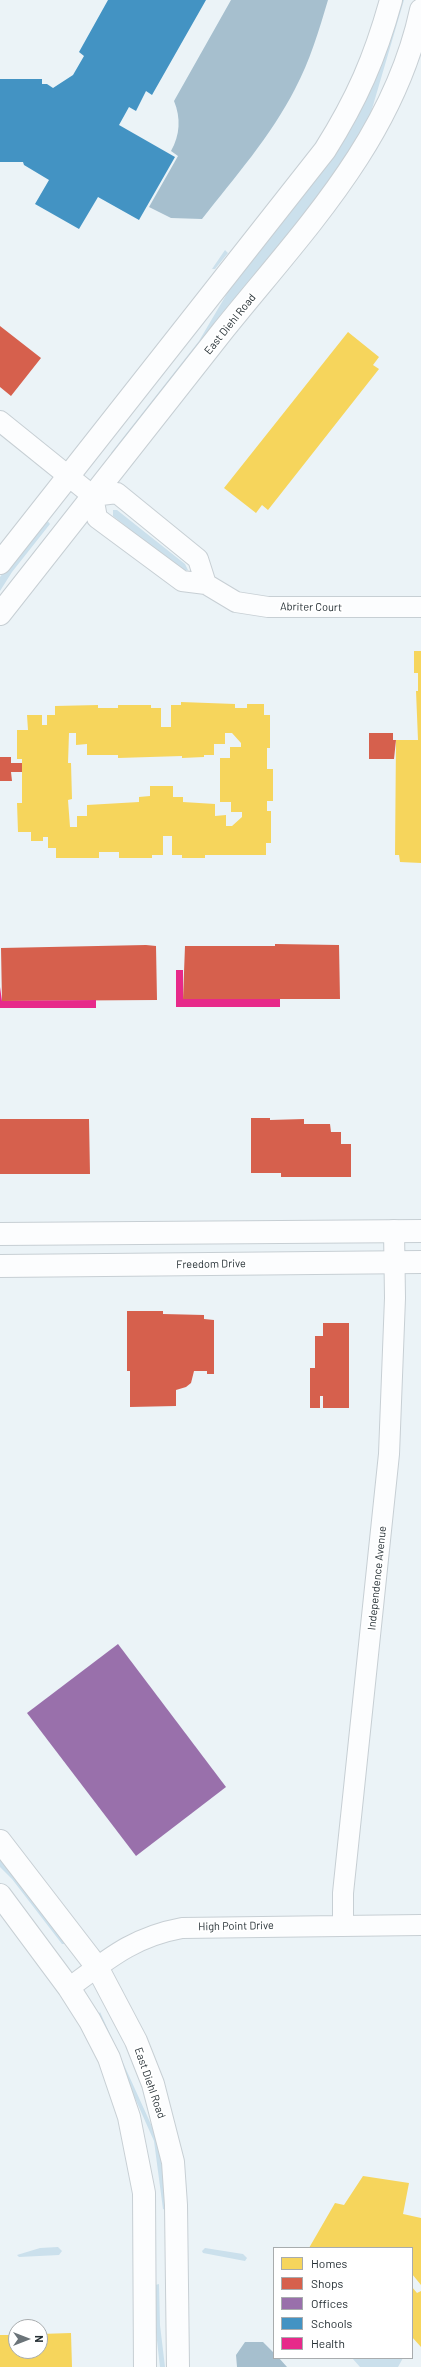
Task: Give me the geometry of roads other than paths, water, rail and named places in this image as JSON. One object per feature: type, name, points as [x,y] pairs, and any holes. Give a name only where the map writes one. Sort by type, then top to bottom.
[{"type":"street","points":[[0,563],[324,150],[349,111],[366,75],[391,0]]},
{"type":"street","name":"East Diehl Road","points":[[0,614],[345,179],[377,125],[391,97],[412,42],[421,10]]},
{"type":"street","points":[[0,421],[93,496],[117,493],[198,559],[206,584]]},
{"type":"street","name":"Abriter Court","points":[[93,496],[97,518],[182,582],[206,584],[236,602],[268,606],[421,607]]},
{"type":"street","name":"Independence Avenue","points":[[343,1926],[343,1897],[390,1454],[395,1298],[394,1230]]},
{"type":"street","points":[[0,1234],[421,1231]]},
{"type":"street","name":"Freedom Drive","points":[[0,1266],[394,1261],[421,1262]]},
{"type":"street","name":"East Diehl Road","points":[[0,1840],[96,1967],[118,2004],[136,2041],[153,2084],[167,2136],[176,2205],[178,2367]]},
{"type":"street","points":[[0,1895],[69,1988],[109,2058],[129,2118],[138,2156],[144,2193],[145,2367]]},
{"type":"street","name":"High Point Drive","points":[[69,1988],[128,1945],[146,1936],[182,1928],[421,1925]]}]
